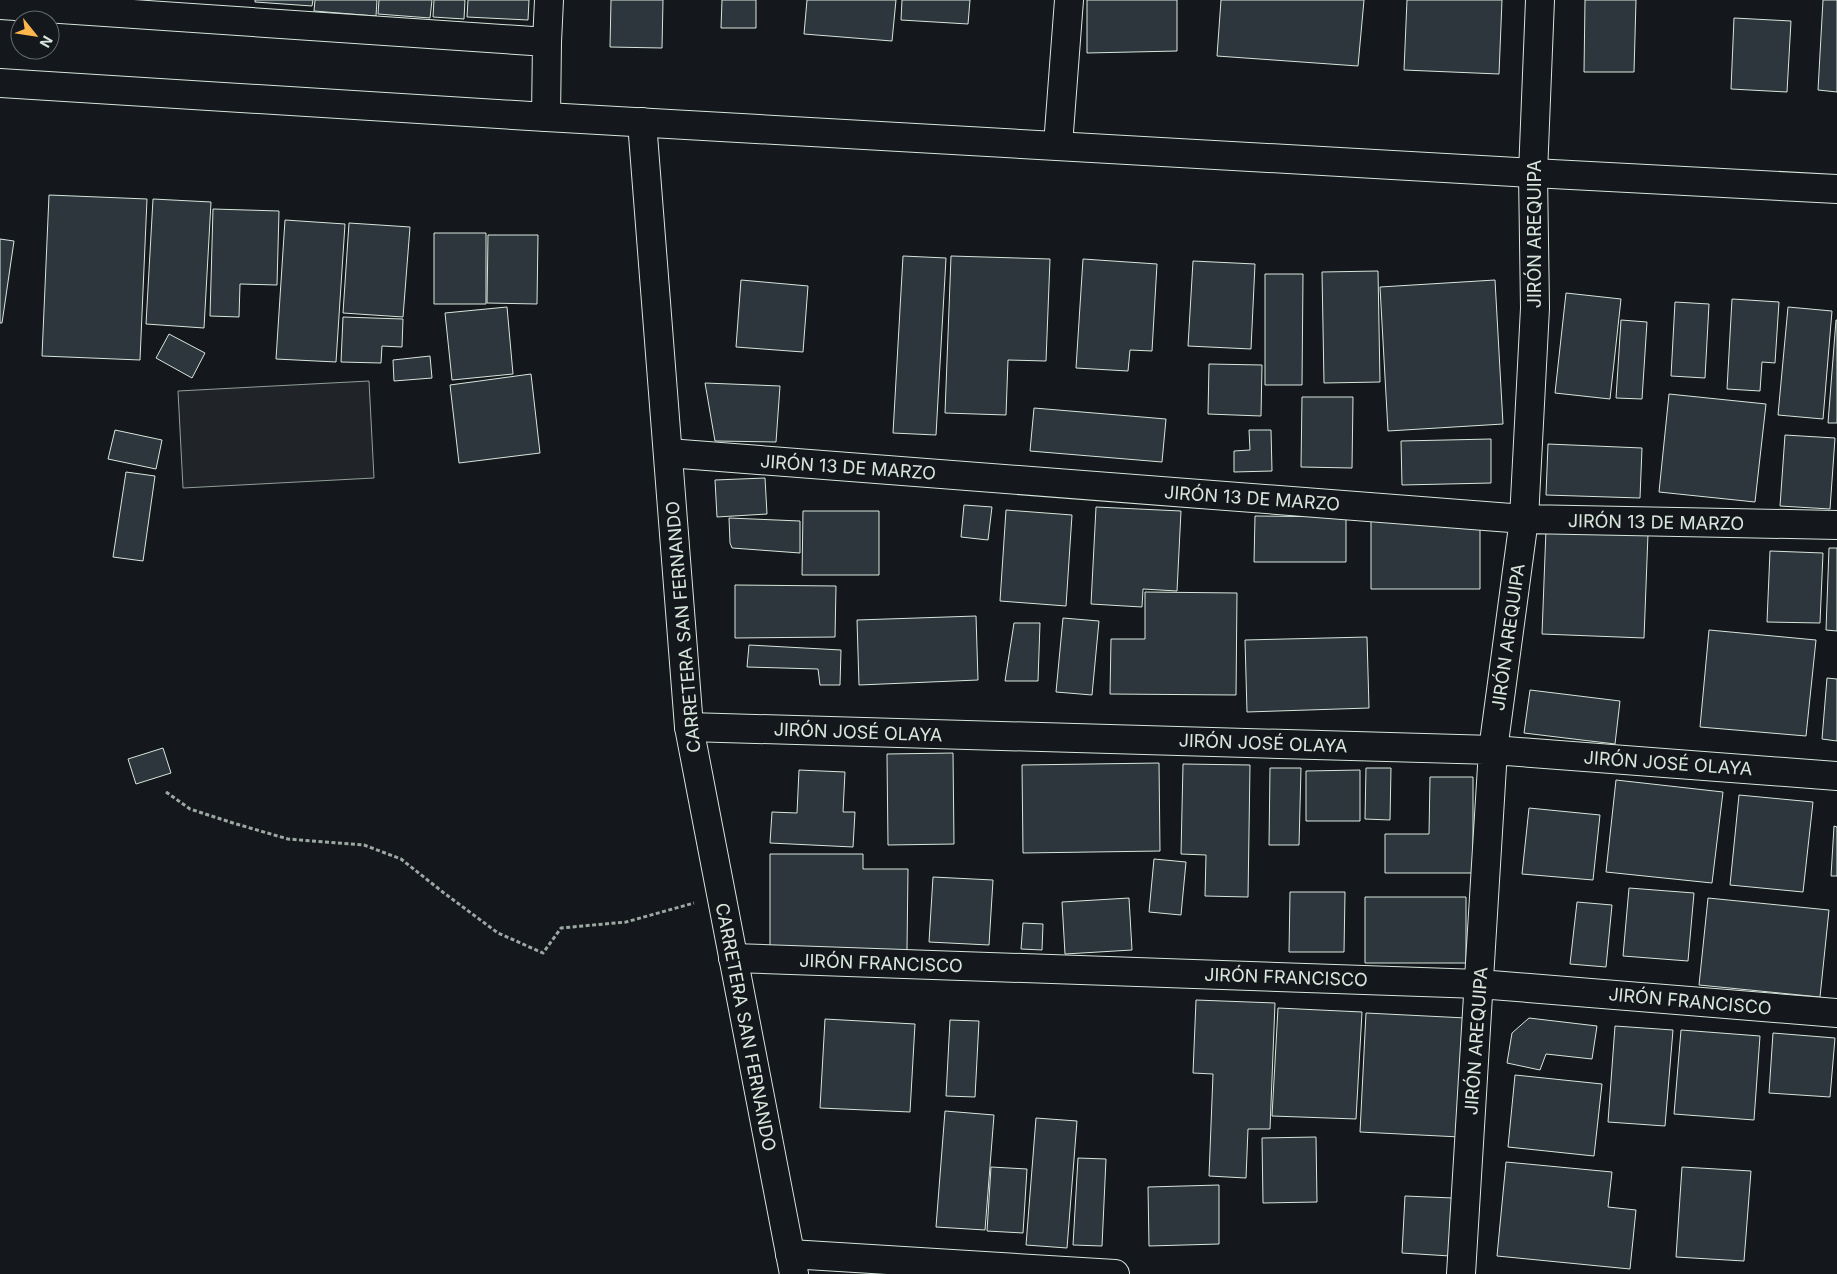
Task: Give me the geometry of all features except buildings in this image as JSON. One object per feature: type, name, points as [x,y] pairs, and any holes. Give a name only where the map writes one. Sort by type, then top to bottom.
[{"type":"main road","points":[[546,117],[549,0]]},
{"type":"main road","points":[[1058,145],[1069,0]]},
{"type":"main road","name":"JIRÓN AREQUIPA","points":[[1461,1274],[1493,750],[1524,519],[1535,308],[1533,173],[1540,0]]},
{"type":"main road","points":[[0,5],[547,42]]},
{"type":"main road","points":[[0,83],[546,117],[1837,189]]},
{"type":"main road","name":"CARRETERA SAN FERNANDO","points":[[642,122],[688,727],[792,1264]]},
{"type":"main road","name":"JIRÓN 13 DE MARZO","points":[[668,453],[1524,519],[1837,525]]},
{"type":"main road","name":"JIRÓN JOSÉ OLAYA","points":[[688,727],[1493,750],[1837,776]]},
{"type":"main road","name":"JIRÓN FRANCISCO","points":[[733,958],[1480,984],[1837,1013]]},
{"type":"main road","points":[[792,1264],[1115,1274]]},
{"type":"path","points":[[166,792],[190,809],[288,839],[364,845],[401,858],[498,933],[543,953],[561,928],[626,922],[721,896]]},
{"type":"shaded area","points":[[369,381],[374,478],[183,488],[178,391]]}]
